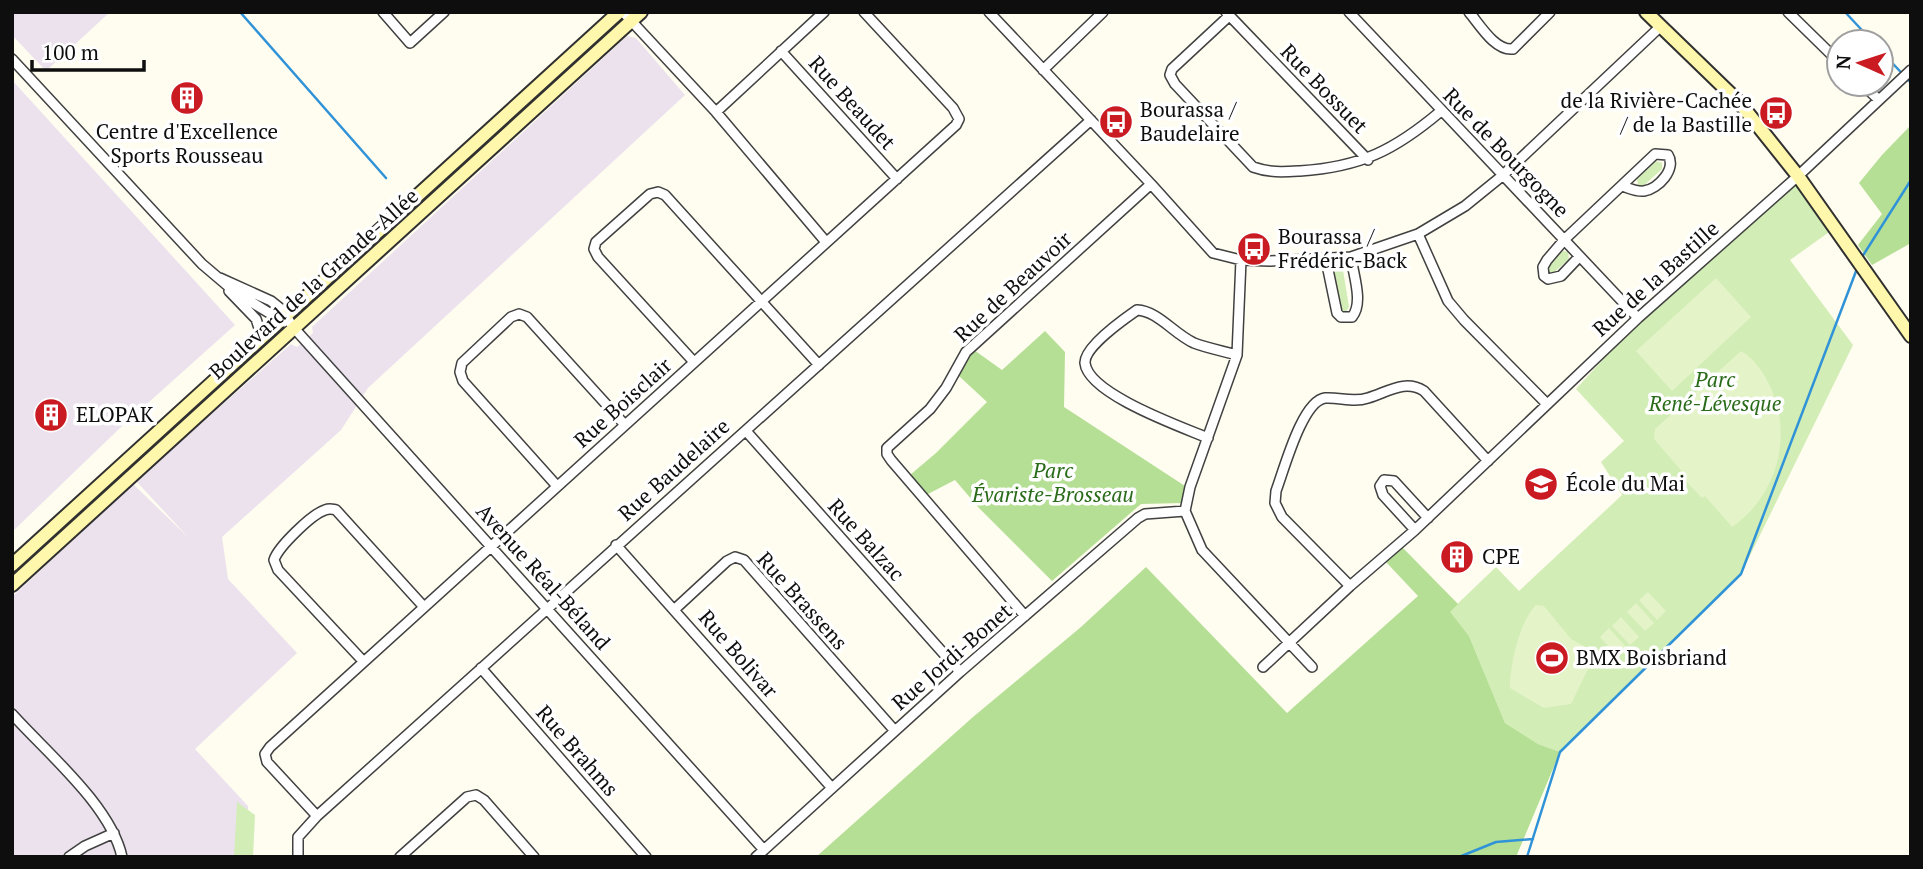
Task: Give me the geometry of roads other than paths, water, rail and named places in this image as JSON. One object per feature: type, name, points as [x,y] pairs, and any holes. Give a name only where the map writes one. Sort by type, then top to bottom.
[{"type":"street","points":[[383,12],[410,43],[444,12]]},
{"type":"street","points":[[716,112],[824,12]]},
{"type":"street","name":"Rue Boisclair","points":[[317,816],[267,762],[265,754],[270,747],[956,125],[959,119],[953,108],[864,12]]},
{"type":"street","points":[[989,12],[1213,253],[1241,260],[1326,260],[1350,257],[1418,234],[1465,206],[1502,176],[1661,26]]},
{"type":"street","points":[[1043,70],[1103,12]]},
{"type":"street","points":[[1468,12],[1499,46],[1514,50],[1550,12]]},
{"type":"street","points":[[1646,12],[1739,102],[1798,176],[1911,336]]},
{"type":"street","points":[[1788,12],[1825,48]]},
{"type":"street","name":"Rue de Bourgogne","points":[[1350,13],[1638,318]]},
{"type":"street","points":[[1228,14],[1172,69],[1170,75],[1175,84],[1253,167],[1270,173],[1320,170],[1368,160],[1414,135],[1441,111]]},
{"type":"street","name":"Rue Bossuet","points":[[1228,14],[1368,160]]},
{"type":"street","points":[[629,15],[716,112],[826,242]]},
{"type":"street","name":"Boulevard de la Grande-Allée","points":[[12,565],[283,318],[629,15]]},
{"type":"street","name":"Boulevard de la Grande-Allée","points":[[12,584],[294,328],[629,15]]},
{"type":"street","name":"Rue Beaudet","points":[[782,51],[897,179]]},
{"type":"street","points":[[12,59],[191,253],[220,278],[234,298],[256,319],[262,337]]},
{"type":"street","name":"Rue de la Bastille","points":[[1264,667],[1350,586],[1428,518],[1638,318],[1798,176],[1907,74]]},
{"type":"street","name":"Rue Baudelaire","points":[[298,857],[299,837],[317,816],[1091,120]]},
{"type":"street","points":[[1579,257],[1561,276],[1548,279],[1544,276],[1543,267],[1565,239],[1655,154],[1668,155],[1671,159],[1671,167],[1664,178],[1648,191],[1636,191],[1622,186]]},
{"type":"street","name":"Rue de Beauvoir","points":[[1025,616],[891,460],[887,448],[930,409],[946,388],[966,352],[1151,184]]},
{"type":"street","points":[[694,362],[598,257],[594,249],[596,242],[618,221],[650,194],[658,192],[665,195],[819,365]]},
{"type":"street","points":[[1418,234],[1448,301],[1546,404]]},
{"type":"street","points":[[1326,260],[1337,313],[1341,317],[1352,317],[1357,311],[1358,302],[1350,257]]},
{"type":"street","points":[[1241,260],[1237,355],[1190,488],[1185,511],[1202,550],[1312,667]]},
{"type":"street","name":"Avenue Réal-Béland","points":[[220,278],[271,301],[283,318],[549,609],[764,850]]},
{"type":"street","points":[[1208,438],[1119,399],[1089,373],[1085,362],[1089,349],[1137,310],[1151,313],[1168,328],[1194,343],[1237,355]]},
{"type":"street","points":[[558,486],[463,381],[460,372],[463,363],[511,317],[519,314],[527,317],[625,425]]},
{"type":"street","points":[[1350,586],[1282,517],[1275,503],[1276,491],[1305,416],[1314,403],[1325,398],[1346,401],[1366,399],[1401,385],[1416,386],[1424,391],[1488,461]]},
{"type":"street","name":"Rue Balzac","points":[[746,430],[960,673]]},
{"type":"street","points":[[1415,530],[1383,495],[1380,486],[1384,480],[1394,481],[1428,518]]},
{"type":"street","points":[[363,661],[278,570],[274,560],[276,552],[305,525],[321,511],[328,508],[336,510],[424,607]]},
{"type":"street","name":"Rue Jordi-Bonet","points":[[756,857],[960,673],[1138,518],[1145,514],[1185,511]]},
{"type":"street","name":"Rue Bolivar","points":[[616,545],[832,788]]},
{"type":"street","name":"Rue Brassens","points":[[675,609],[727,561],[735,557],[744,560],[895,731]]},
{"type":"street","name":"Rue Brahms","points":[[481,668],[646,857]]},
{"type":"street","points":[[12,714],[96,806],[114,833],[122,857]]},
{"type":"street","points":[[400,857],[467,797],[476,795],[484,800],[534,857]]},
{"type":"street","points":[[69,857],[85,846],[114,833]]},
{"type":"waterway","points":[[240,12],[386,178]]},
{"type":"waterway","points":[[1845,12],[1860,28]]},
{"type":"waterway","points":[[1895,66],[1911,83]]},
{"type":"waterway","points":[[1862,257],[1911,180]]},
{"type":"waterway","points":[[1527,857],[1560,752],[1741,574],[1858,266]]},
{"type":"waterway","points":[[1459,857],[1496,842],[1533,839]]},
{"type":"place","name":"Centre d'Excellence Sports Rousseau","points":[[187,98]]},
{"type":"place","name":"de la Rivière-Cachée / de la Bastille","points":[[1776,113]]},
{"type":"place","name":"Bourassa / Baudelaire","points":[[1116,122]]},
{"type":"place","name":"Bourassa / Frédéric-Back","points":[[1254,249]]},
{"type":"place","name":"ELOPAK","points":[[51,415]]},
{"type":"place","name":"École du Mai","points":[[1541,484]]},
{"type":"place","name":"CPE","points":[[1457,557]]},
{"type":"place","name":"BMX Boisbriand","points":[[1552,658]]},
{"type":"park label","name":"Parc René-Lévesque","points":[[1715,392]]},
{"type":"park label","name":"Parc Évariste-Brosseau","points":[[1053,483]]}]
